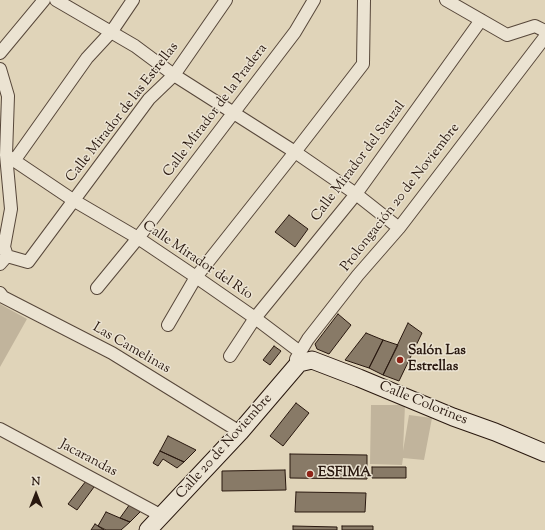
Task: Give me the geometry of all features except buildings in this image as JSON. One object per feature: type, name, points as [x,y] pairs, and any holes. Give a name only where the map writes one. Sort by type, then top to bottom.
[{"type":"main road","name":"Calle 20 de Noviembre","points":[[148,530],[240,432],[304,358]]},
{"type":"main road","name":"Calle Colorines","points":[[304,358],[359,378],[453,417],[545,452]]},
{"type":"street","points":[[0,53],[44,0]]},
{"type":"street","points":[[56,0],[112,31],[174,75],[233,114],[295,152],[356,194],[399,228]]},
{"type":"street","points":[[10,158],[87,58],[112,31],[133,0]]},
{"type":"street","name":"Calle Mirador de las Estrellas","points":[[4,260],[28,262],[150,99],[174,75],[226,0]]},
{"type":"street","name":"Calle Mirador de la Pradera","points":[[97,288],[138,238],[296,32],[314,0]]},
{"type":"street","points":[[168,325],[196,277],[363,64],[364,0]]},
{"type":"street","points":[[446,0],[507,35],[535,26],[545,30]]},
{"type":"street","name":"Calle Mirador del Sauzal","points":[[230,356],[255,318],[356,194],[481,20]]},
{"type":"street","name":"Prolongación 20 de Noviembre","points":[[304,358],[308,339],[358,275],[399,228],[545,37]]},
{"type":"street","points":[[0,69],[8,96],[10,158],[11,209],[4,247],[4,260]]},
{"type":"street","name":"Calle Mirador del Río","points":[[10,158],[73,200],[138,238],[196,277],[255,318],[304,358]]},
{"type":"street","name":"Las Camelinas","points":[[2,295],[112,353],[240,432]]},
{"type":"street","name":"Jacarandas","points":[[0,429],[162,516]]},
{"type":"shaded area","points":[[0,304],[27,319],[0,367]]},
{"type":"shaded area","points":[[371,405],[405,405],[403,451],[409,415],[432,418],[424,460],[403,458],[402,465],[370,464]]},
{"type":"place","name":"Salón Las Estrellas","points":[[400,360]]},
{"type":"place","name":"ESFIMA","points":[[310,474]]}]
